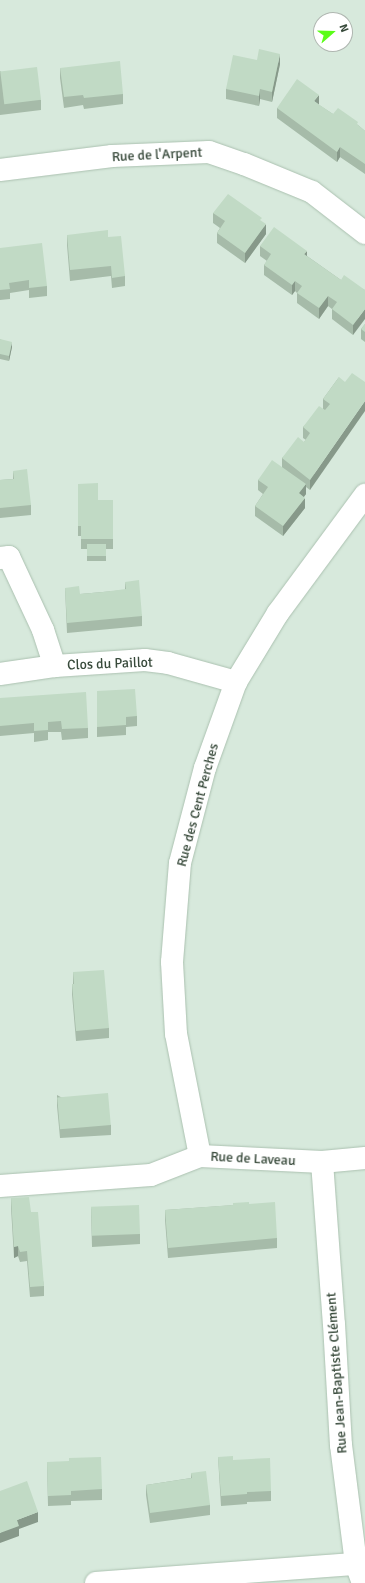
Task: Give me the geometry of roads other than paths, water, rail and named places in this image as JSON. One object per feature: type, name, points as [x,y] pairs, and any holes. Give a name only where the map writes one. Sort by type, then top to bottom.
[{"type":"street","name":"Rue de l'Arpent","points":[[0,170],[112,156],[209,152],[244,164],[312,192],[365,233]]},
{"type":"street","name":"Rue des Cent Perches","points":[[200,1156],[176,1034],[172,962],[180,862],[204,768],[236,682],[278,613],[365,495]]},
{"type":"street","name":"Clos du Paillot","points":[[0,558],[9,557],[43,630],[55,666]]},
{"type":"street","name":"Clos du Paillot","points":[[0,674],[55,666],[145,660],[168,664],[236,682]]},
{"type":"street","name":"Rue de Laveau","points":[[0,1186],[151,1175],[200,1156],[322,1162],[365,1158]]},
{"type":"street","name":"Rue Jean-Baptiste Clément","points":[[322,1162],[341,1445],[359,1573]]},
{"type":"street","points":[[96,1583],[359,1573]]}]
